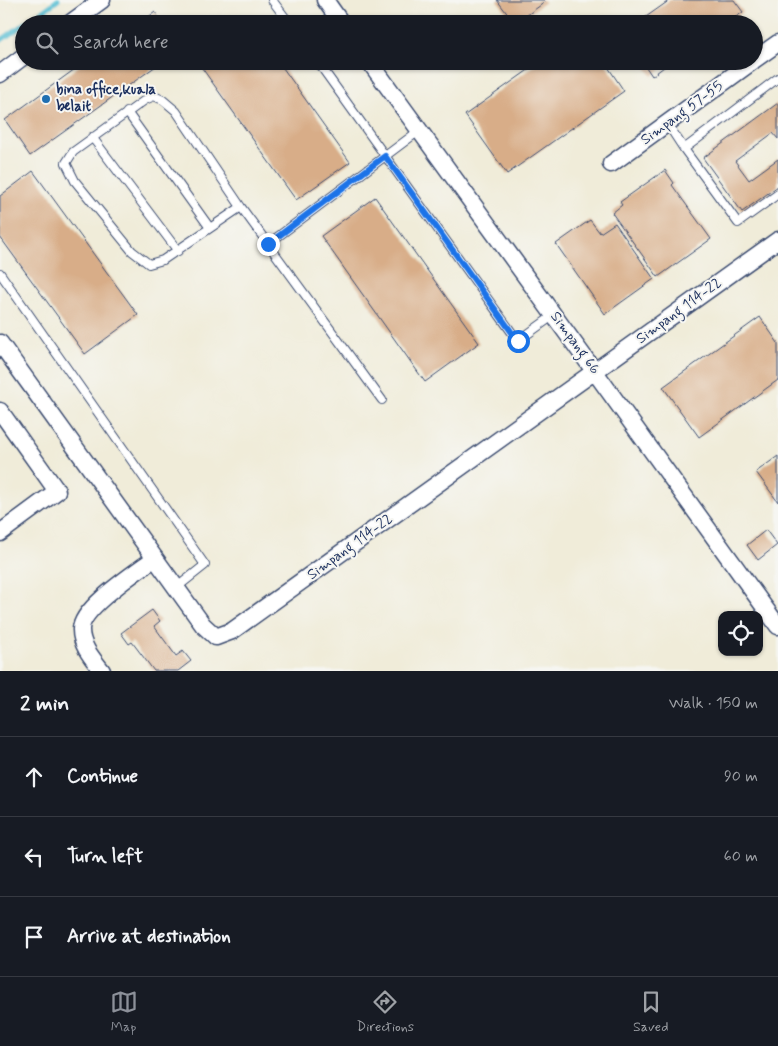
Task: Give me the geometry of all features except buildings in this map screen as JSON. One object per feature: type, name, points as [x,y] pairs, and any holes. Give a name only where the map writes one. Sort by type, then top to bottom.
[{"type":"street","points":[[81,15],[102,0]]},
{"type":"street","points":[[325,0],[336,15]]},
{"type":"street","name":"Simpang 57-55","points":[[763,54],[778,43]]},
{"type":"street","points":[[0,74],[15,63]]},
{"type":"street","name":"Simpang 66","points":[[377,70],[778,626]]},
{"type":"street","name":"Simpang 57-55","points":[[611,164],[741,70]]},
{"type":"street","name":"Simpang 114-22","points":[[0,343],[203,625],[216,637],[232,632],[778,240]]},
{"type":"street","points":[[0,411],[57,491],[0,533]]},
{"type":"street","points":[[102,671],[88,652],[80,628],[95,604],[155,558]]},
{"type":"lane","points":[[272,0],[283,15]]},
{"type":"lane","points":[[323,70],[518,341],[554,315]]},
{"type":"lane","points":[[684,149],[778,78]]},
{"type":"lane","points":[[241,207],[164,260],[148,264],[132,251],[75,182],[66,163],[73,152],[145,100],[154,96],[163,100],[176,111],[241,207],[382,400]]},
{"type":"lane","points":[[127,112],[210,228]]},
{"type":"lane","points":[[667,123],[738,223],[778,194]]},
{"type":"lane","points":[[268,244],[420,130]]},
{"type":"lane","points":[[92,137],[178,251]]},
{"type":"lane","points":[[0,273],[205,565],[176,588]]},
{"type":"waterway","points":[[37,15],[58,0]]},
{"type":"waterway","points":[[0,41],[15,30]]},
{"type":"place","name":"bina office,kuala belait","points":[[46,99]]},
{"type":"route","points":[[268,244],[385,156],[518,341]]}]
